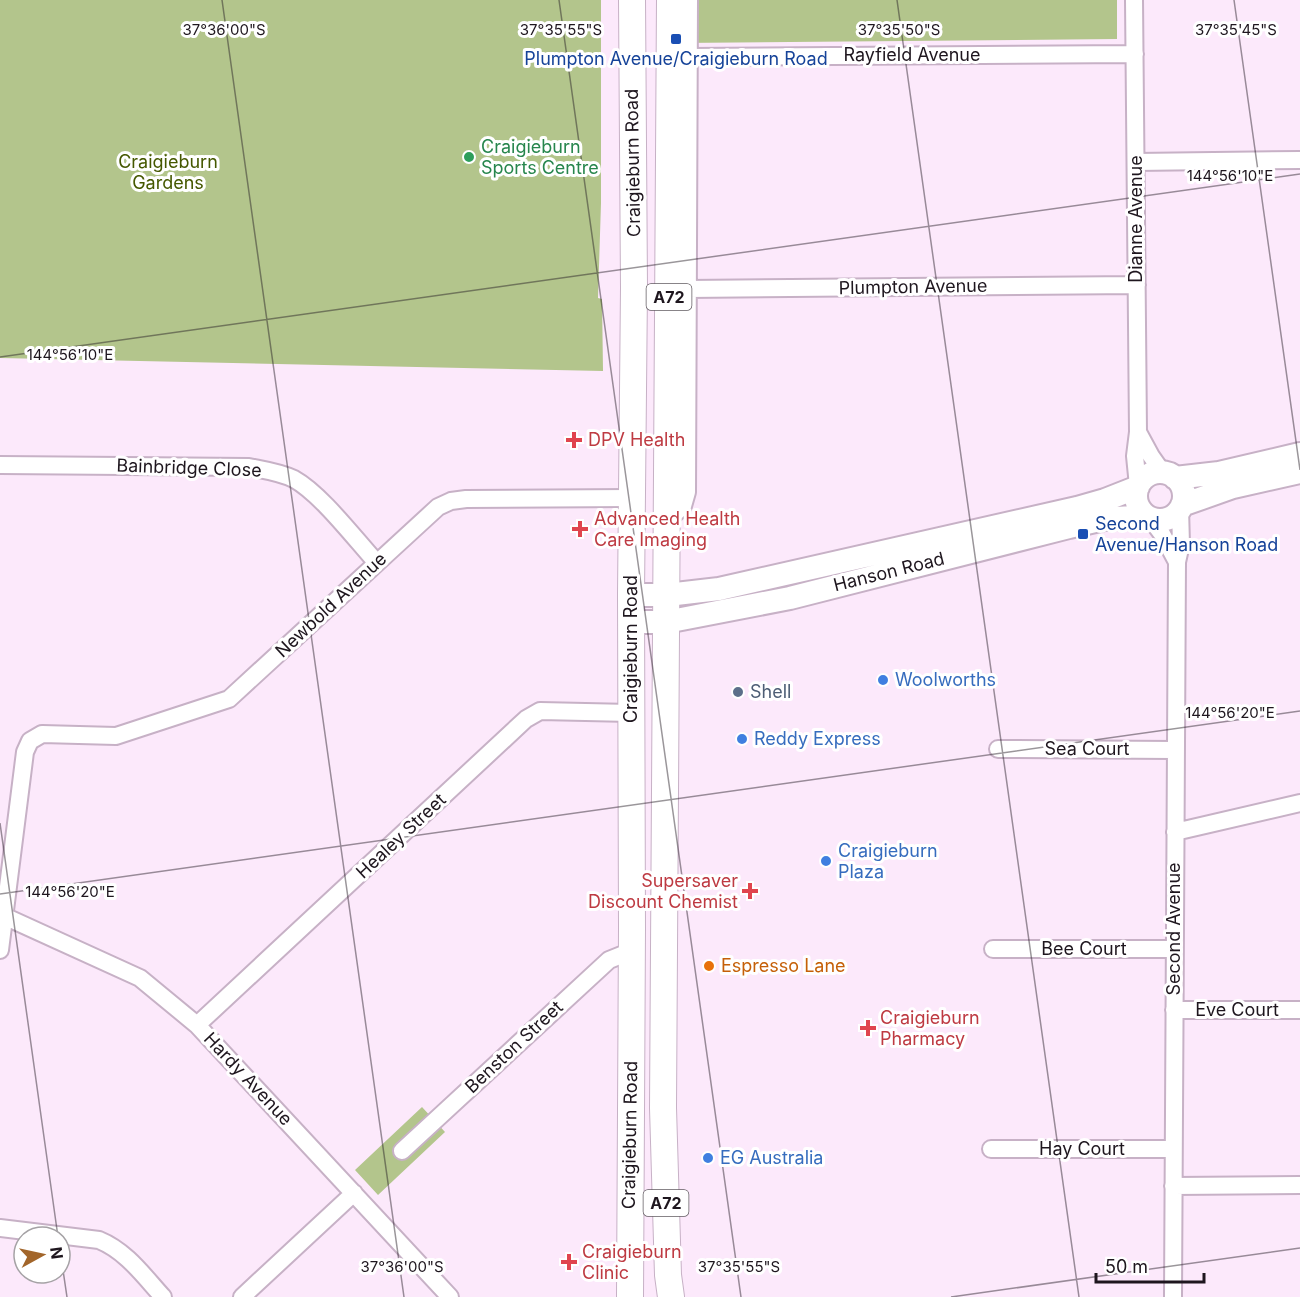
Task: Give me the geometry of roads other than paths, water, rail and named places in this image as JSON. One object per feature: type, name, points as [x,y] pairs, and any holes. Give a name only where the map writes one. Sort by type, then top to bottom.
[{"type":"main road","name":"Craigieburn Road","points":[[630,1297],[634,273],[632,0]]},
{"type":"main road","name":"Craigieburn Road","points":[[670,0],[663,1108],[668,1275],[671,1297]]},
{"type":"main road","points":[[630,1108],[663,1108]]},
{"type":"street","points":[[667,521],[683,506],[687,492],[689,0]]},
{"type":"street","name":"Dianne Avenue","points":[[1135,2],[1138,432],[1135,456],[1138,487]]},
{"type":"street","name":"Rayfield Avenue","points":[[689,57],[1136,54]]},
{"type":"street","points":[[1136,162],[1300,160]]},
{"type":"street","name":"Plumpton Avenue","points":[[688,289],[1137,285]]},
{"type":"street","name":"Dianne Avenue","points":[[1138,432],[1151,456],[1169,476]]},
{"type":"street","points":[[1169,476],[1182,488],[1181,507],[1176,514],[1164,520],[1148,517],[1138,506],[1136,493],[1138,487],[1149,476],[1219,473],[1300,454]]},
{"type":"street","name":"Bainbridge Close","points":[[0,465],[249,467],[271,471],[293,478],[310,489],[377,562]]},
{"type":"street","points":[[1181,507],[1233,487],[1300,472]]},
{"type":"street","name":"Hanson Road","points":[[631,594],[697,593],[763,580],[1077,508],[1138,487]]},
{"type":"street","name":"Newbold Avenue","points":[[4,916],[25,752],[34,737],[48,733],[116,736],[229,699],[438,507],[451,501],[632,498]]},
{"type":"street","name":"Second Avenue","points":[[1173,1297],[1175,750],[1177,562],[1181,544],[1181,507]]},
{"type":"street","name":"Hanson Road","points":[[631,622],[666,622],[790,598],[1104,519],[1148,517]]},
{"type":"street","name":"Second Avenue","points":[[1148,517],[1162,534],[1177,562]]},
{"type":"street","name":"Healey Street","points":[[197,1025],[526,719],[540,711],[631,713]]},
{"type":"street","name":"Sea Court","points":[[998,749],[1175,750]]},
{"type":"street","points":[[1175,832],[1300,803]]},
{"type":"street","points":[[0,950],[4,916]]},
{"type":"street","name":"Hardy Avenue","points":[[4,916],[140,978],[197,1025],[450,1297]]},
{"type":"street","name":"Bee Court","points":[[993,949],[1174,949]]},
{"type":"street","name":"Benston Street","points":[[402,1151],[609,960],[632,953]]},
{"type":"street","name":"Eve Court","points":[[1174,1010],[1300,1010]]},
{"type":"street","name":"Hay Court","points":[[991,1149],[1173,1149]]},
{"type":"street","points":[[1173,1186],[1300,1185]]},
{"type":"street","points":[[242,1297],[354,1193]]},
{"type":"street","points":[[0,1228],[99,1240],[112,1245],[124,1254],[163,1297]]},
{"type":"place","name":"Plumpton Avenue/Craigieburn Road","points":[[676,39]]},
{"type":"place","name":"Craigieburn Sports Centre","points":[[469,157]]},
{"type":"place","name":"DPV Health","points":[[574,440]]},
{"type":"place","name":"Advanced Health Care Imaging","points":[[580,529]]},
{"type":"place","name":"Second Avenue/Hanson Road","points":[[1083,534]]},
{"type":"place","name":"Woolworths","points":[[883,680]]},
{"type":"place","name":"Shell","points":[[738,692]]},
{"type":"place","name":"Reddy Express","points":[[742,739]]},
{"type":"place","name":"Craigieburn Plaza","points":[[826,861]]},
{"type":"place","name":"Supersaver Discount Chemist","points":[[750,891]]},
{"type":"place","name":"Espresso Lane","points":[[709,966]]},
{"type":"place","name":"Craigieburn Pharmacy","points":[[868,1028]]},
{"type":"place","name":"EG Australia","points":[[708,1158]]},
{"type":"place","name":"Craigieburn Clinic","points":[[569,1262]]},
{"type":"park label","name":"Craigieburn Gardens","points":[[168,172]]}]
